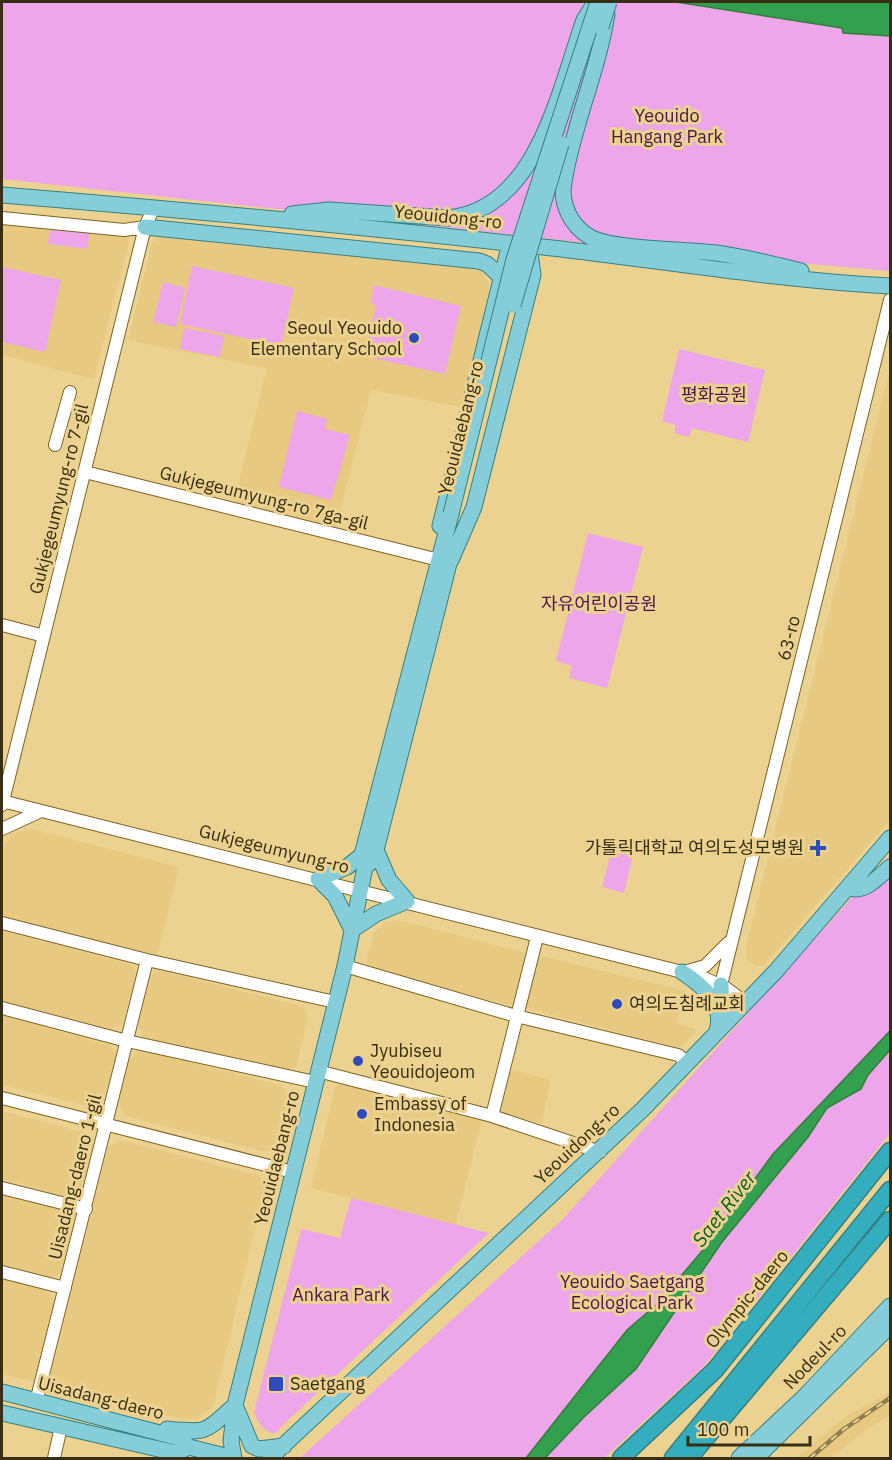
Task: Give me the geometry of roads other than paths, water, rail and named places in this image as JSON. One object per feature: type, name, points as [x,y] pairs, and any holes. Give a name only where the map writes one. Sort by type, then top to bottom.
[{"type":"highway","name":"Olympic-daero","points":[[621,1458],[715,1370],[891,1151]]},
{"type":"highway","points":[[673,1458],[891,1190]]},
{"type":"highway","points":[[689,1458],[891,1220]]},
{"type":"main road","points":[[258,217],[329,210],[455,218],[491,205],[512,188],[535,153],[584,20],[603,3]]},
{"type":"main road","points":[[603,3],[602,48],[576,127],[563,185],[563,197],[571,219],[582,231],[597,240],[738,256],[850,284]]},
{"type":"main road","name":"Yeouidaebang-ro","points":[[367,857],[442,563],[522,272],[603,3]]},
{"type":"main road","name":"Yeouidong-ro","points":[[2,195],[258,217],[510,243],[850,284],[891,286]]},
{"type":"main road","points":[[145,227],[479,261],[487,264],[501,277]]},
{"type":"main road","points":[[442,563],[435,545],[510,243]]},
{"type":"main road","points":[[529,246],[533,274]]},
{"type":"main road","points":[[436,577],[474,507],[533,274],[539,262],[553,248]]},
{"type":"main road","name":"Yeouidaebang-ro","points":[[233,1458],[231,1441],[235,1405],[345,966],[367,857],[436,577],[456,513]]},
{"type":"main road","name":"Yeouidong-ro","points":[[270,1458],[600,1152],[746,1004],[891,838]]},
{"type":"main road","points":[[367,857],[407,901],[376,914],[352,930],[335,896],[318,879],[367,857]]},
{"type":"main road","points":[[848,887],[854,890],[866,887],[891,867]]},
{"type":"main road","points":[[682,972],[702,988],[716,1004],[719,1014],[714,1035]]},
{"type":"main road","points":[[714,1035],[722,1014],[721,985]]},
{"type":"main road","name":"Nodeul-ro","points":[[739,1458],[804,1396],[891,1306]]},
{"type":"main road","name":"Nodeul-ro","points":[[756,1458],[891,1326]]},
{"type":"main road","name":"Uisadang-daero","points":[[2,1392],[179,1438],[189,1447],[233,1458]]},
{"type":"main road","points":[[159,1433],[167,1429],[199,1433],[211,1427],[235,1405],[252,1446],[259,1449],[285,1445]]},
{"type":"main road","name":"Uisadang-daero","points":[[2,1413],[176,1453],[189,1447]]},
{"type":"street","name":"Gukjegeumyung-ro 7-gil","points":[[2,802],[13,766],[145,227],[154,207]]},
{"type":"street","points":[[2,218],[124,230],[145,227]]},
{"type":"street","name":"63-ro","points":[[721,985],[891,300]]},
{"type":"street","points":[[55,445],[70,392]]},
{"type":"street","name":"Gukjegeumyung-ro 7ga-gil","points":[[85,472],[442,563]]},
{"type":"street","points":[[2,625],[44,636]]},
{"type":"street","points":[[2,778],[13,766]]},
{"type":"street","name":"Gukjegeumyung-ro","points":[[2,802],[361,889],[537,937],[682,972],[721,985],[746,1004]]},
{"type":"street","points":[[2,829],[42,811]]},
{"type":"street","points":[[2,923],[147,960],[336,1002]]},
{"type":"street","points":[[492,1116],[537,937]]},
{"type":"street","points":[[682,972],[705,966],[717,957],[731,938]]},
{"type":"street","name":"Uisadang-daero 1-gil","points":[[36,1402],[147,960]]},
{"type":"street","points":[[345,966],[516,1016],[678,1055],[688,1062]]},
{"type":"street","points":[[2,1008],[127,1041],[317,1077],[492,1116],[600,1152]]},
{"type":"street","points":[[2,1098],[293,1172]]},
{"type":"street","points":[[2,1188],[86,1209]]},
{"type":"street","points":[[2,1272],[65,1288]]},
{"type":"street","points":[[54,1458],[61,1427]]},
{"type":"railway","points":[[810,1458],[844,1429],[890,1398]]},
{"type":"place","name":"Seoul Yeouido Elementary School","points":[[414,338]]},
{"type":"place","name":"가톨릭대학교 여의도성모병원","points":[[818,848]]},
{"type":"place","name":"여의도침례교회","points":[[617,1004]]},
{"type":"place","name":"Jyubiseu Yeouidojeom","points":[[358,1061]]},
{"type":"place","name":"Embassy of Indonesia","points":[[362,1114]]},
{"type":"place","name":"Saetgang","points":[[276,1384]]},
{"type":"park label","name":"Yeouido Hangang Park","points":[[667,126]]},
{"type":"park label","name":"평화공원","points":[[714,395]]},
{"type":"park label","name":"자유어린이공원","points":[[599,604]]},
{"type":"park label","name":"Yeouido Saetgang Ecological Park","points":[[632,1292]]},
{"type":"park label","name":"Ankara Park","points":[[341,1295]]},
{"type":"water label","name":"Saet River","points":[[724,1209]]}]
